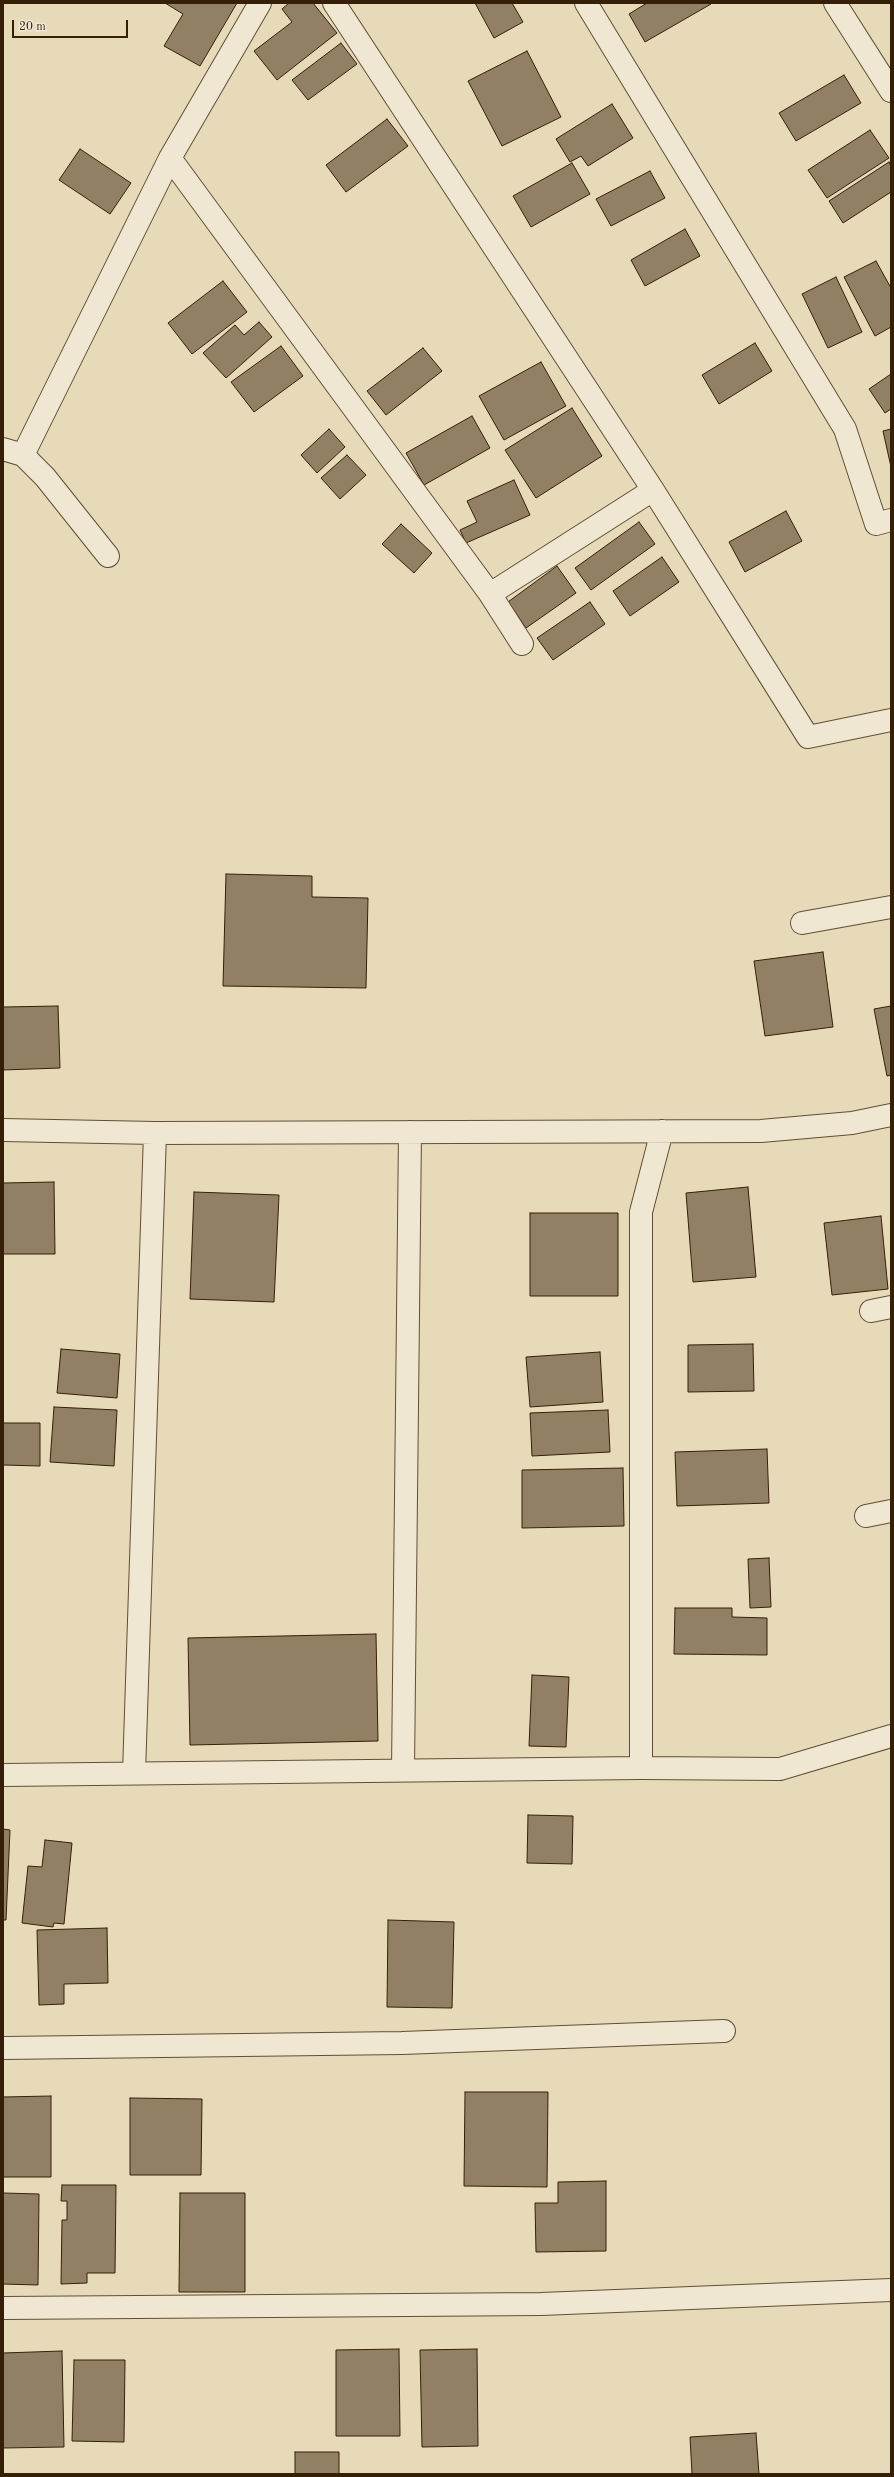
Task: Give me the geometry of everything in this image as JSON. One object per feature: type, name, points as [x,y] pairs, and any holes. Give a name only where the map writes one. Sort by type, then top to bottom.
[{"type":"street","points":[[23,455],[170,158],[260,3]]},
{"type":"street","points":[[334,3],[653,490],[808,737],[891,720]]},
{"type":"street","points":[[586,3],[845,429],[876,524],[891,520]]},
{"type":"street","points":[[835,3],[891,91]]},
{"type":"street","points":[[170,158],[490,594],[522,644]]},
{"type":"street","points":[[3,449],[23,455],[45,477],[108,556]]},
{"type":"street","points":[[490,594],[653,490]]},
{"type":"street","points":[[802,923],[891,907]]},
{"type":"street","points":[[3,1130],[155,1133],[662,1131],[806,1128],[852,1123],[891,1115]]},
{"type":"street","points":[[641,1768],[641,1212],[662,1131]]},
{"type":"street","points":[[402,1770],[410,1132]]},
{"type":"street","points":[[134,1773],[155,1133]]},
{"type":"street","points":[[866,1516],[891,1511]]},
{"type":"street","points":[[3,1775],[641,1768],[780,1769],[891,1736]]},
{"type":"street","points":[[3,2048],[402,2043],[724,2031]]},
{"type":"street","points":[[3,2308],[541,2304],[891,2290]]},
{"type":"building","points":[[165,3],[237,3],[200,66],[164,46],[183,14]]},
{"type":"building","points":[[289,3],[313,3],[337,33],[277,80],[254,51],[292,22],[282,9]]},
{"type":"building","points":[[475,3],[512,3],[523,22],[494,38]]},
{"type":"building","points":[[647,3],[711,4],[645,42],[629,14]]},
{"type":"building","points":[[341,43],[357,64],[308,100],[292,80]]},
{"type":"building","points":[[527,51],[561,117],[502,146],[468,81]]},
{"type":"building","points":[[844,75],[861,103],[796,141],[779,113]]},
{"type":"building","points":[[612,104],[633,138],[588,166],[581,156],[570,162],[556,139]]},
{"type":"building","points":[[387,119],[408,146],[346,192],[326,165]]},
{"type":"building","points":[[870,130],[889,158],[827,198],[808,170]]},
{"type":"building","points":[[80,149],[131,183],[110,214],[59,180]]},
{"type":"building","points":[[889,162],[891,166],[891,192],[843,223],[829,201]]},
{"type":"building","points":[[572,163],[590,194],[531,227],[513,196]]},
{"type":"building","points":[[650,171],[665,198],[611,226],[596,199]]},
{"type":"building","points":[[685,229],[700,256],[645,286],[631,260]]},
{"type":"building","points":[[876,261],[891,288],[891,327],[875,336],[844,277]]},
{"type":"building","points":[[836,277],[862,332],[828,348],[802,294]]},
{"type":"building","points":[[223,281],[247,312],[192,354],[168,323]]},
{"type":"building","points":[[259,322],[272,337],[226,378],[203,353],[235,325],[244,335]]},
{"type":"building","points":[[755,343],[772,371],[719,404],[702,375]]},
{"type":"building","points":[[281,346],[303,376],[254,412],[231,382]]},
{"type":"building","points":[[423,348],[442,371],[386,415],[367,391]]},
{"type":"building","points":[[541,362],[566,406],[504,440],[479,396]]},
{"type":"building","points":[[891,374],[891,409],[885,413],[869,389]]},
{"type":"building","points":[[572,408],[602,456],[536,498],[505,450]]},
{"type":"building","points":[[472,416],[490,448],[424,485],[406,453]]},
{"type":"building","points":[[329,429],[345,447],[317,473],[301,455]]},
{"type":"building","points":[[891,429],[891,467],[883,431]]},
{"type":"building","points":[[347,455],[366,475],[340,499],[321,478]]},
{"type":"building","points":[[514,480],[530,515],[466,543],[460,530],[477,522],[467,501]]},
{"type":"building","points":[[786,511],[802,541],[745,572],[729,542]]},
{"type":"building","points":[[639,522],[655,544],[591,590],[575,568]]},
{"type":"building","points":[[401,524],[432,553],[414,573],[382,544]]},
{"type":"building","points":[[662,557],[679,582],[630,616],[613,591]]},
{"type":"building","points":[[557,566],[576,593],[526,628],[508,602]]},
{"type":"building","points":[[590,602],[605,624],[553,660],[537,638]]},
{"type":"building","points":[[226,874],[312,876],[312,897],[368,898],[366,988],[223,986]]},
{"type":"building","points":[[823,952],[833,1027],[765,1036],[754,961]]},
{"type":"building","points":[[58,1006],[60,1068],[3,1070],[3,1007]]},
{"type":"building","points":[[891,1006],[891,1075],[887,1076],[874,1009]]},
{"type":"building","points":[[54,1182],[55,1254],[3,1254],[3,1183]]},
{"type":"building","points":[[748,1187],[756,1277],[693,1282],[686,1193]]},
{"type":"building","points":[[194,1192],[279,1195],[274,1302],[190,1299]]},
{"type":"building","points":[[530,1213],[618,1213],[618,1296],[530,1296]]},
{"type":"building","points":[[881,1216],[888,1289],[832,1295],[824,1223]]},
{"type":"building","points":[[753,1344],[754,1391],[688,1392],[688,1345]]},
{"type":"building","points":[[61,1349],[120,1354],[117,1398],[57,1393]]},
{"type":"building","points":[[600,1352],[603,1402],[530,1407],[526,1357]]},
{"type":"building","points":[[54,1407],[117,1410],[114,1466],[50,1462]]},
{"type":"building","points":[[608,1410],[610,1452],[532,1456],[530,1413]]},
{"type":"building","points":[[3,1423],[40,1423],[40,1466],[3,1465]]},
{"type":"building","points":[[767,1449],[769,1503],[677,1506],[675,1452]]},
{"type":"building","points":[[623,1468],[624,1526],[522,1528],[522,1470]]},
{"type":"building","points":[[769,1558],[771,1607],[750,1608],[748,1559]]},
{"type":"building","points":[[675,1608],[732,1608],[732,1617],[767,1618],[767,1655],[674,1654]]},
{"type":"building","points":[[376,1634],[378,1741],[190,1745],[188,1638]]},
{"type":"building","points":[[532,1675],[569,1677],[566,1747],[529,1746]]},
{"type":"building","points":[[528,1815],[573,1816],[572,1864],[527,1863]]},
{"type":"building","points":[[3,1829],[10,1830],[6,1920],[3,1920]]},
{"type":"building","points":[[45,1840],[72,1843],[64,1924],[54,1923],[53,1927],[22,1923],[28,1866],[42,1867]]},
{"type":"building","points":[[388,1920],[454,1922],[452,2008],[387,2007]]},
{"type":"building","points":[[107,1928],[108,1983],[64,1984],[64,2004],[39,2005],[37,1930]]},
{"type":"building","points":[[465,2092],[548,2092],[547,2187],[464,2186]]},
{"type":"building","points":[[51,2096],[51,2177],[3,2177],[3,2097]]},
{"type":"building","points":[[130,2098],[202,2099],[201,2175],[130,2175]]},
{"type":"building","points":[[606,2181],[606,2251],[536,2252],[535,2203],[558,2203],[558,2182]]},
{"type":"building","points":[[62,2185],[116,2185],[115,2273],[87,2273],[87,2283],[61,2284],[62,2220],[67,2220],[67,2201],[61,2201]]},
{"type":"building","points":[[3,2193],[39,2194],[38,2285],[3,2284]]},
{"type":"building","points":[[180,2193],[245,2193],[245,2292],[179,2292]]},
{"type":"building","points":[[399,2349],[400,2436],[336,2436],[336,2350]]},
{"type":"building","points":[[477,2349],[478,2446],[422,2447],[420,2350]]},
{"type":"building","points":[[62,2351],[64,2447],[3,2448],[3,2353]]},
{"type":"building","points":[[74,2360],[125,2360],[124,2442],[72,2441]]},
{"type":"building","points":[[756,2433],[759,2474],[692,2474],[690,2437]]},
{"type":"building","points":[[295,2452],[339,2452],[339,2474],[295,2474]]}]
